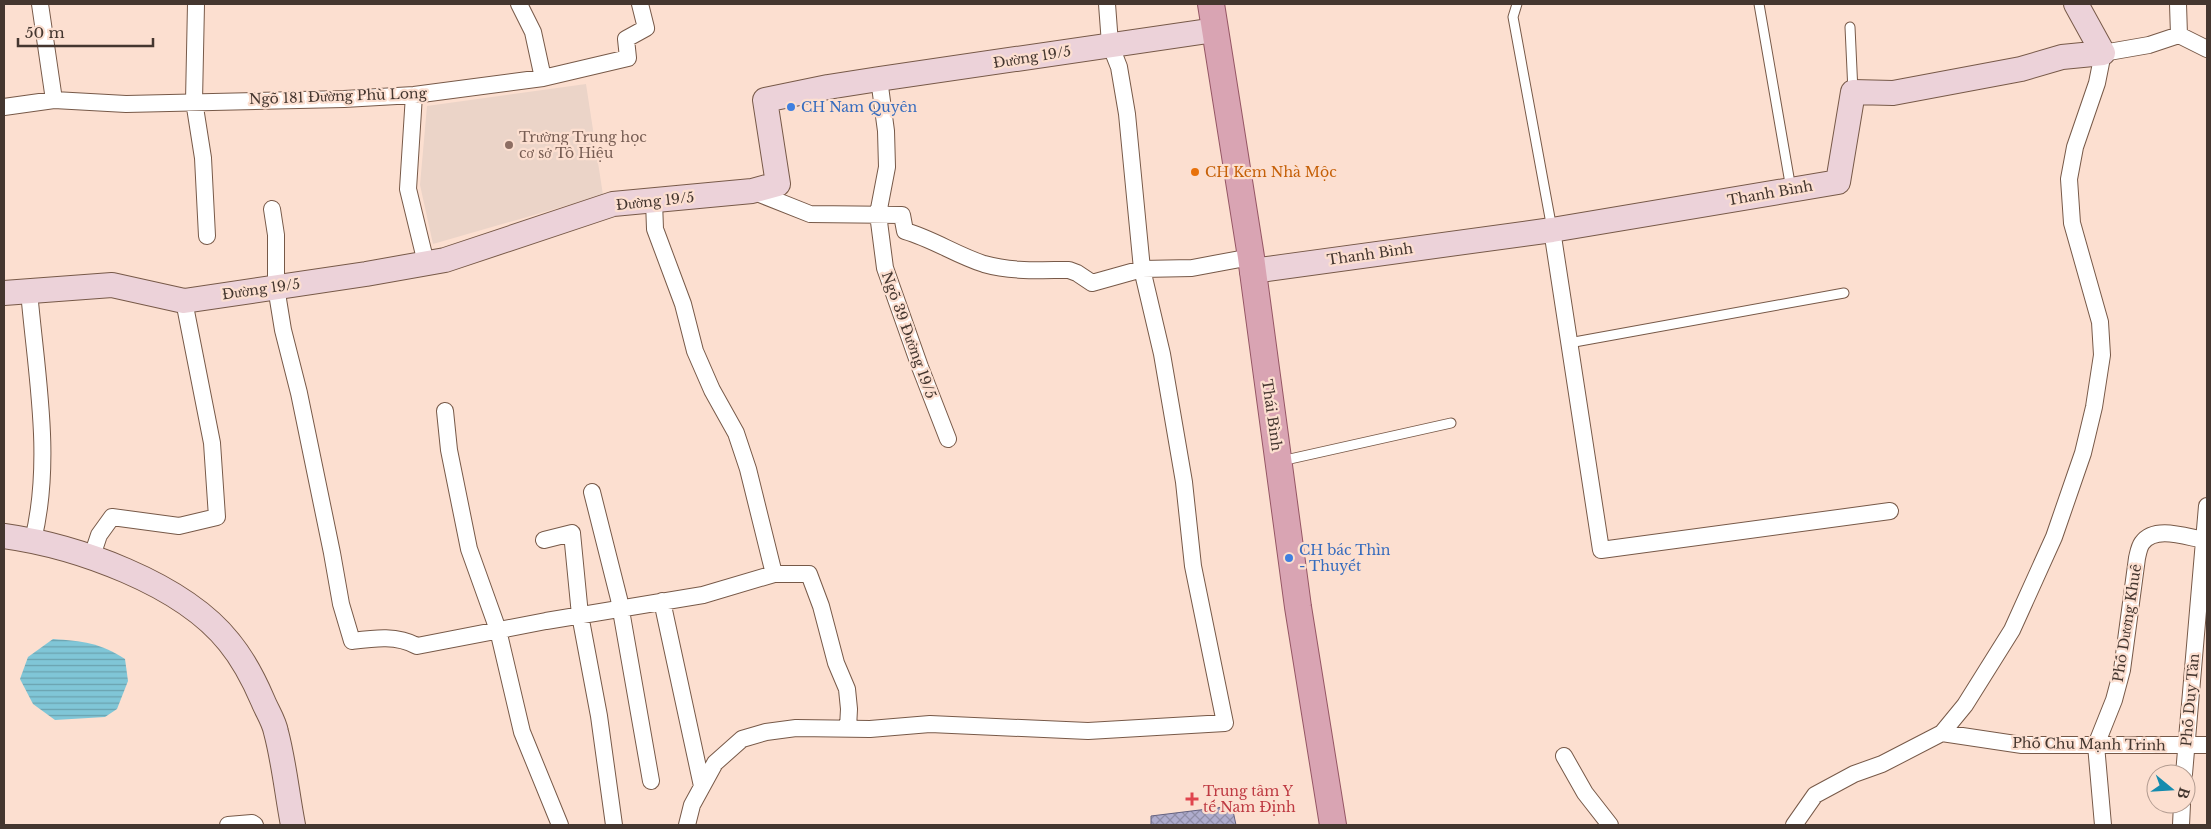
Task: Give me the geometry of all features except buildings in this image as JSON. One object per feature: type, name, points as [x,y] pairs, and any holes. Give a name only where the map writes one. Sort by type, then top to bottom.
[{"type":"main road","name":"Thái Bình","points":[[1211,4],[1251,264],[1298,607],[1333,825]]},
{"type":"street","points":[[40,4],[54,100]]},
{"type":"street","points":[[196,4],[194,102],[203,158],[207,236]]},
{"type":"street","points":[[519,4],[533,32],[543,78]]},
{"type":"street","name":"Ngõ 181 Đường Phù Long","points":[[4,107],[54,100],[126,104],[344,99],[414,95],[543,78],[628,58],[626,39],[646,28],[640,4]]},
{"type":"street","points":[[687,825],[692,805],[715,763],[742,739],[766,732],[796,728],[870,729],[930,724],[1088,731],[1225,723],[1193,566],[1184,482],[1162,354],[1142,269],[1127,114],[1119,68],[1110,44],[1108,4]]},
{"type":"street","points":[[1794,825],[1815,795],[1854,774],[1882,764],[1942,733],[1965,705],[2012,630],[2050,547],[2067,501],[2083,453],[2094,407],[2102,355],[2100,322],[2072,223],[2069,179],[2075,146],[2097,83],[2103,54],[2076,4]]},
{"type":"street","points":[[2178,4],[2179,35]]},
{"type":"street","name":"Đường 19/5","points":[[4,293],[112,285],[184,301],[445,260],[613,204],[752,191],[778,184],[765,100],[879,79],[1215,30]]},
{"type":"street","points":[[1853,92],[1893,92],[2021,69],[2062,58],[2103,54],[2149,45],[2179,35],[2207,49]]},
{"type":"street","name":"Ngõ 39 Đường 19/5","points":[[879,79],[886,131],[887,167],[878,214],[884,268],[948,439]]},
{"type":"street","name":"Thanh Bình","points":[[1251,264],[1552,230],[1838,182],[1853,92]]},
{"type":"street","points":[[414,95],[408,189],[426,263]]},
{"type":"street","points":[[752,191],[810,214],[902,214],[905,231],[919,235],[953,252],[983,263],[1008,270],[1069,270],[1094,283],[1142,269],[1251,264]]},
{"type":"street","points":[[654,201],[655,229],[684,304],[695,351],[739,442],[774,574]]},
{"type":"street","points":[[272,209],[276,235],[276,287],[282,330],[299,393],[341,604],[352,641],[381,638],[406,640],[417,646],[580,615],[703,595],[774,574],[809,574],[821,606],[836,663],[847,689],[848,728]]},
{"type":"street","points":[[1552,230],[1601,550],[1890,510]]},
{"type":"street","points":[[29,291],[44,461],[40,512],[33,540]]},
{"type":"street","points":[[92,556],[99,535],[112,517],[179,526],[217,517],[212,443],[184,301]]},
{"type":"street","points":[[445,411],[450,450],[469,550],[498,630],[522,732],[560,825]]},
{"type":"street","points":[[592,492],[620,608],[651,782]]},
{"type":"street","name":"Phố Duy Tân","points":[[2185,764],[2207,506]]},
{"type":"street","points":[[544,540],[572,533],[580,615],[599,716],[614,825]]},
{"type":"street","name":"Phố Dương Khuê","points":[[2103,825],[2096,745],[2114,700],[2122,670],[2137,558],[2141,543],[2152,535],[2164,533],[2204,540]]},
{"type":"street","points":[[4,536],[33,540],[92,556],[151,582],[197,612],[229,641],[253,679],[276,731],[293,825]]},
{"type":"street","points":[[662,601],[702,786]]},
{"type":"street","name":"Phố Chu Mạnh Trinh","points":[[1942,733],[2022,745],[2207,745]]},
{"type":"street","points":[[1564,756],[1584,794],[1610,825]]},
{"type":"street","points":[[228,825],[252,822],[256,825]]},
{"type":"lane","points":[[1517,4],[1513,17],[1552,230]]},
{"type":"lane","points":[[1759,4],[1791,190]]},
{"type":"lane","points":[[1850,27],[1853,92]]},
{"type":"lane","points":[[1569,343],[1844,293]]},
{"type":"lane","points":[[1278,462],[1451,423]]},
{"type":"shaded area","name":"Trường Trung học cơ sở Tô Hiệu","points":[[586,84],[603,195],[433,244],[420,185],[427,106]]},
{"type":"water","points":[[53,639],[99,646],[125,659],[128,681],[117,709],[105,717],[55,720],[33,704],[20,679],[28,657]]},
{"type":"place","name":"CH Nam Quyên","points":[[791,107]]},
{"type":"place","name":"Trường Trung học cơ sở Tô Hiệu","points":[[509,145]]},
{"type":"place","name":"CH Kem Nhà Mộc","points":[[1195,172]]},
{"type":"place","name":"CH bác Thìn - Thuyết","points":[[1289,558]]},
{"type":"place","name":"Trung tâm Y tế Nam Định","points":[[1192,799]]}]
